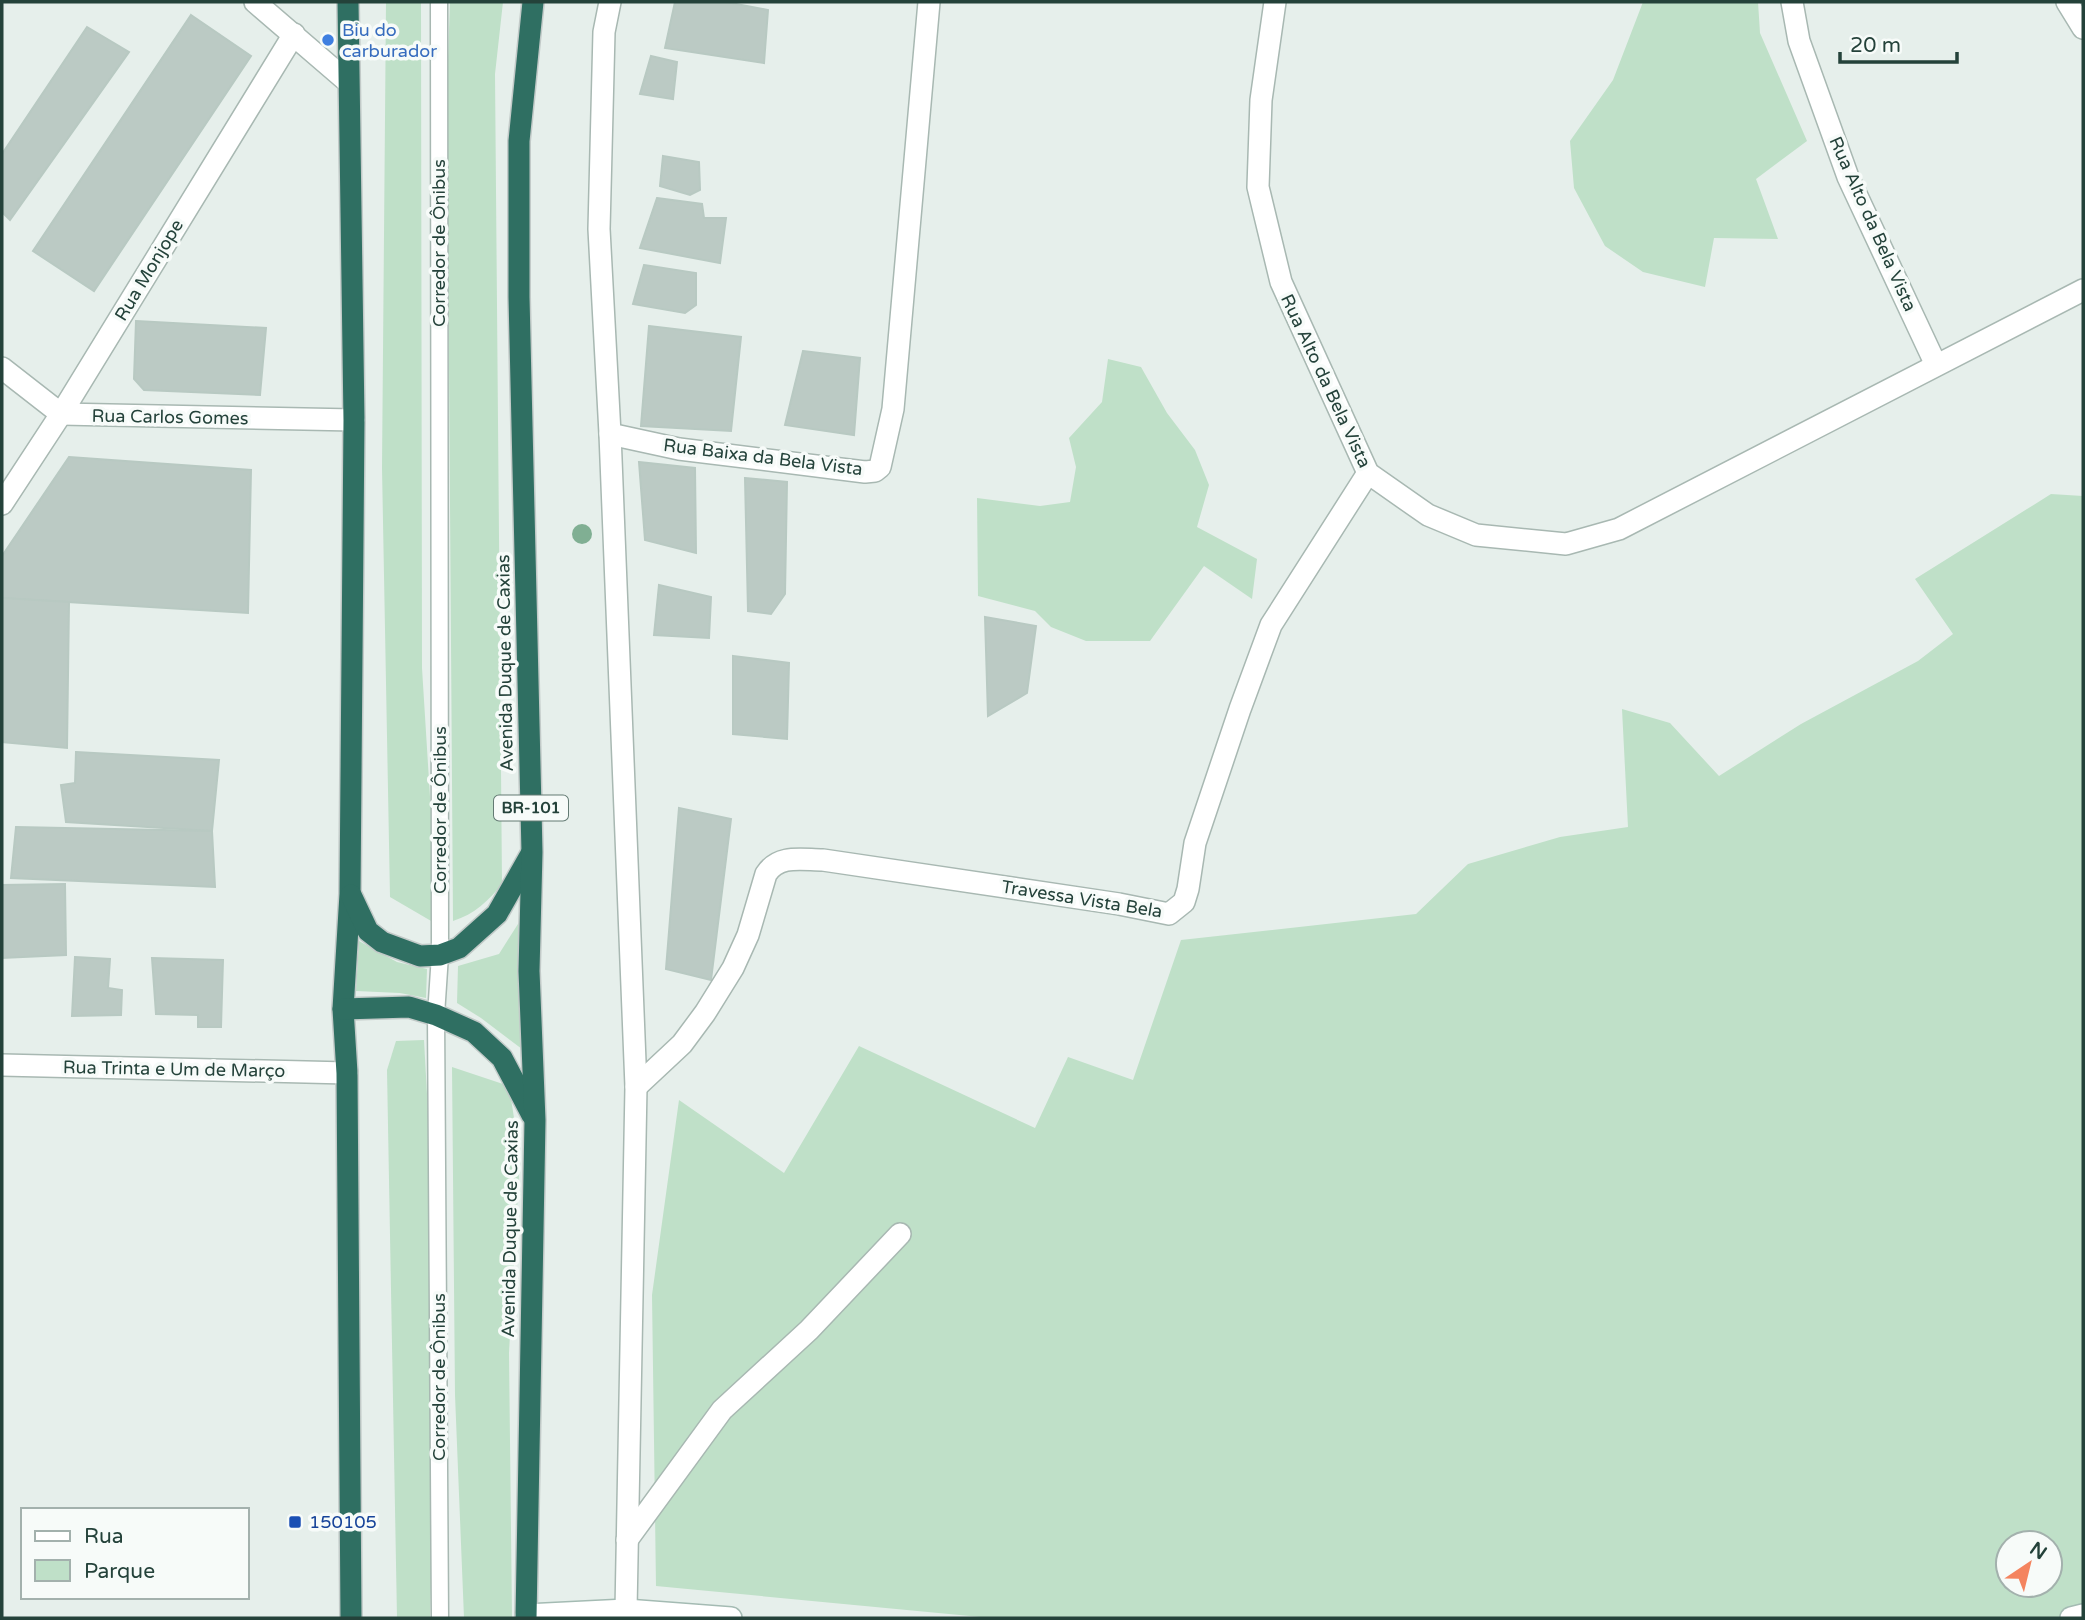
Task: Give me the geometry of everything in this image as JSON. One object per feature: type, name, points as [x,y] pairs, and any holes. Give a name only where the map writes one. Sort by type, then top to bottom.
[{"type":"highway","points":[[348,2],[354,420],[350,894],[343,1009],[347,1073],[351,1618]]},
{"type":"highway","name":"Avenida Duque de Caxias","points":[[526,1617],[535,1120],[529,971],[532,852],[519,297],[519,141],[533,2]]},
{"type":"highway","points":[[350,894],[368,931],[382,943],[420,956],[440,955],[459,948],[497,914],[532,852]]},
{"type":"highway","points":[[343,1009],[409,1007],[436,1015],[474,1032],[502,1058],[535,1120]]},
{"type":"street","points":[[255,2],[348,82]]},
{"type":"street","points":[[610,2],[604,32],[599,229],[610,434],[636,1087],[626,1610]]},
{"type":"street","name":"Rua Baixa da Bela Vista","points":[[610,434],[679,449],[865,472],[875,471],[880,467],[893,408],[929,2]]},
{"type":"street","name":"Rua Alto da Bela Vista","points":[[1275,2],[1261,100],[1258,187],[1280,282],[1368,473],[1428,515],[1476,535],[1566,544],[1619,529],[2083,290]]},
{"type":"street","name":"Rua Alto da Bela Vista","points":[[1792,2],[1799,41],[1848,177],[1936,365]]},
{"type":"street","points":[[2067,2],[2083,28]]},
{"type":"street","name":"Rua Monjope","points":[[2,504],[61,414],[294,34]]},
{"type":"street","points":[[2,368],[61,414]]},
{"type":"street","name":"Rua Carlos Gomes","points":[[61,414],[354,420]]},
{"type":"street","name":"Travessa Vista Bela","points":[[636,1087],[682,1044],[705,1013],[733,968],[748,935],[766,874],[771,866],[783,860],[823,860],[1106,902],[1169,914],[1184,902],[1195,843],[1271,625],[1368,473]]},
{"type":"street","name":"Rua Trinta e Um de Março","points":[[2,1065],[347,1073]]},
{"type":"street","points":[[627,1540],[722,1410],[810,1330],[900,1234]]},
{"type":"street","points":[[526,1617],[626,1610],[659,1615],[731,1618]]},
{"type":"street","points":[[2071,1618],[2083,1615]]},
{"type":"lane","name":"Corredor de Ônibus","points":[[439,2],[440,955],[436,1015],[439,1618]]},
{"type":"green space","points":[[386,2],[421,2],[422,668],[438,925],[390,897],[382,468]]},
{"type":"green space","points":[[450,2],[503,2],[495,74],[502,884],[480,906],[453,921],[447,89]]},
{"type":"green space","points":[[1643,2],[1758,2],[1760,33],[1807,141],[1756,179],[1778,239],[1714,238],[1705,287],[1643,272],[1605,246],[1574,188],[1570,141],[1613,80]]},
{"type":"green space","points":[[1108,359],[1141,367],[1167,413],[1195,450],[1209,485],[1197,527],[1257,559],[1252,599],[1204,566],[1150,641],[1086,641],[1051,627],[1035,611],[978,596],[977,498],[1040,506],[1070,502],[1076,467],[1069,438],[1102,402]]},
{"type":"green space","points":[[2051,494],[2083,496],[2083,1618],[991,1618],[656,1586],[652,1295],[679,1100],[784,1173],[859,1046],[1035,1128],[1068,1057],[1133,1080],[1181,940],[1416,914],[1468,864],[1560,837],[1628,827],[1622,709],[1670,723],[1719,776],[1801,724],[1918,661],[1953,634],[1915,579]]},
{"type":"green space","points":[[530,905],[533,1072],[522,1049],[457,1003],[458,966],[499,954]]},
{"type":"green space","points":[[359,941],[397,962],[427,969],[426,998],[400,993],[356,991]]},
{"type":"green space","points":[[424,1040],[439,1312],[430,1618],[397,1618],[387,1070],[396,1041]]},
{"type":"green space","points":[[452,1067],[509,1086],[520,1156],[509,1353],[512,1618],[464,1618],[455,1395]]},
{"type":"building","points":[[675,2],[726,2],[768,10],[764,63],[665,48]]},
{"type":"building","points":[[191,15],[251,56],[94,291],[33,251]]},
{"type":"building","points":[[87,27],[129,52],[10,220],[2,212],[2,154]]},
{"type":"building","points":[[651,56],[677,62],[673,99],[640,94]]},
{"type":"building","points":[[663,156],[699,162],[700,190],[690,195],[660,186]]},
{"type":"building","points":[[657,198],[702,204],[704,218],[726,218],[720,263],[640,248]]},
{"type":"building","points":[[644,265],[696,273],[696,305],[685,313],[633,304]]},
{"type":"building","points":[[136,321],[266,328],[260,395],[144,390],[134,379]]},
{"type":"building","points":[[649,326],[741,337],[731,431],[641,426]]},
{"type":"building","points":[[803,351],[860,358],[854,435],[785,425]]},
{"type":"building","points":[[69,457],[251,470],[248,613],[2,598],[2,556]]},
{"type":"building","points":[[639,462],[695,468],[696,553],[645,540]]},
{"type":"building","points":[[745,478],[787,482],[785,594],[771,614],[748,611]]},
{"type":"building","points":[[659,585],[711,597],[709,638],[654,635]]},
{"type":"building","points":[[2,598],[69,602],[67,748],[2,742]]},
{"type":"building","points":[[985,617],[1036,626],[1027,693],[988,716]]},
{"type":"building","points":[[733,656],[789,663],[787,739],[733,734]]},
{"type":"building","points":[[76,752],[219,760],[212,831],[66,822],[61,785],[75,783]]},
{"type":"building","points":[[679,808],[731,819],[711,980],[666,969]]},
{"type":"building","points":[[16,827],[212,831],[215,887],[11,878]]},
{"type":"building","points":[[65,884],[66,955],[2,958],[2,885]]},
{"type":"building","points":[[75,957],[110,959],[108,988],[122,990],[121,1015],[72,1016]]},
{"type":"building","points":[[152,958],[223,960],[221,1027],[198,1027],[198,1015],[156,1014]]},
{"type":"place","name":"Biu do carburador","points":[[328,40]]},
{"type":"place","name":"150105","points":[[295,1522]]}]
